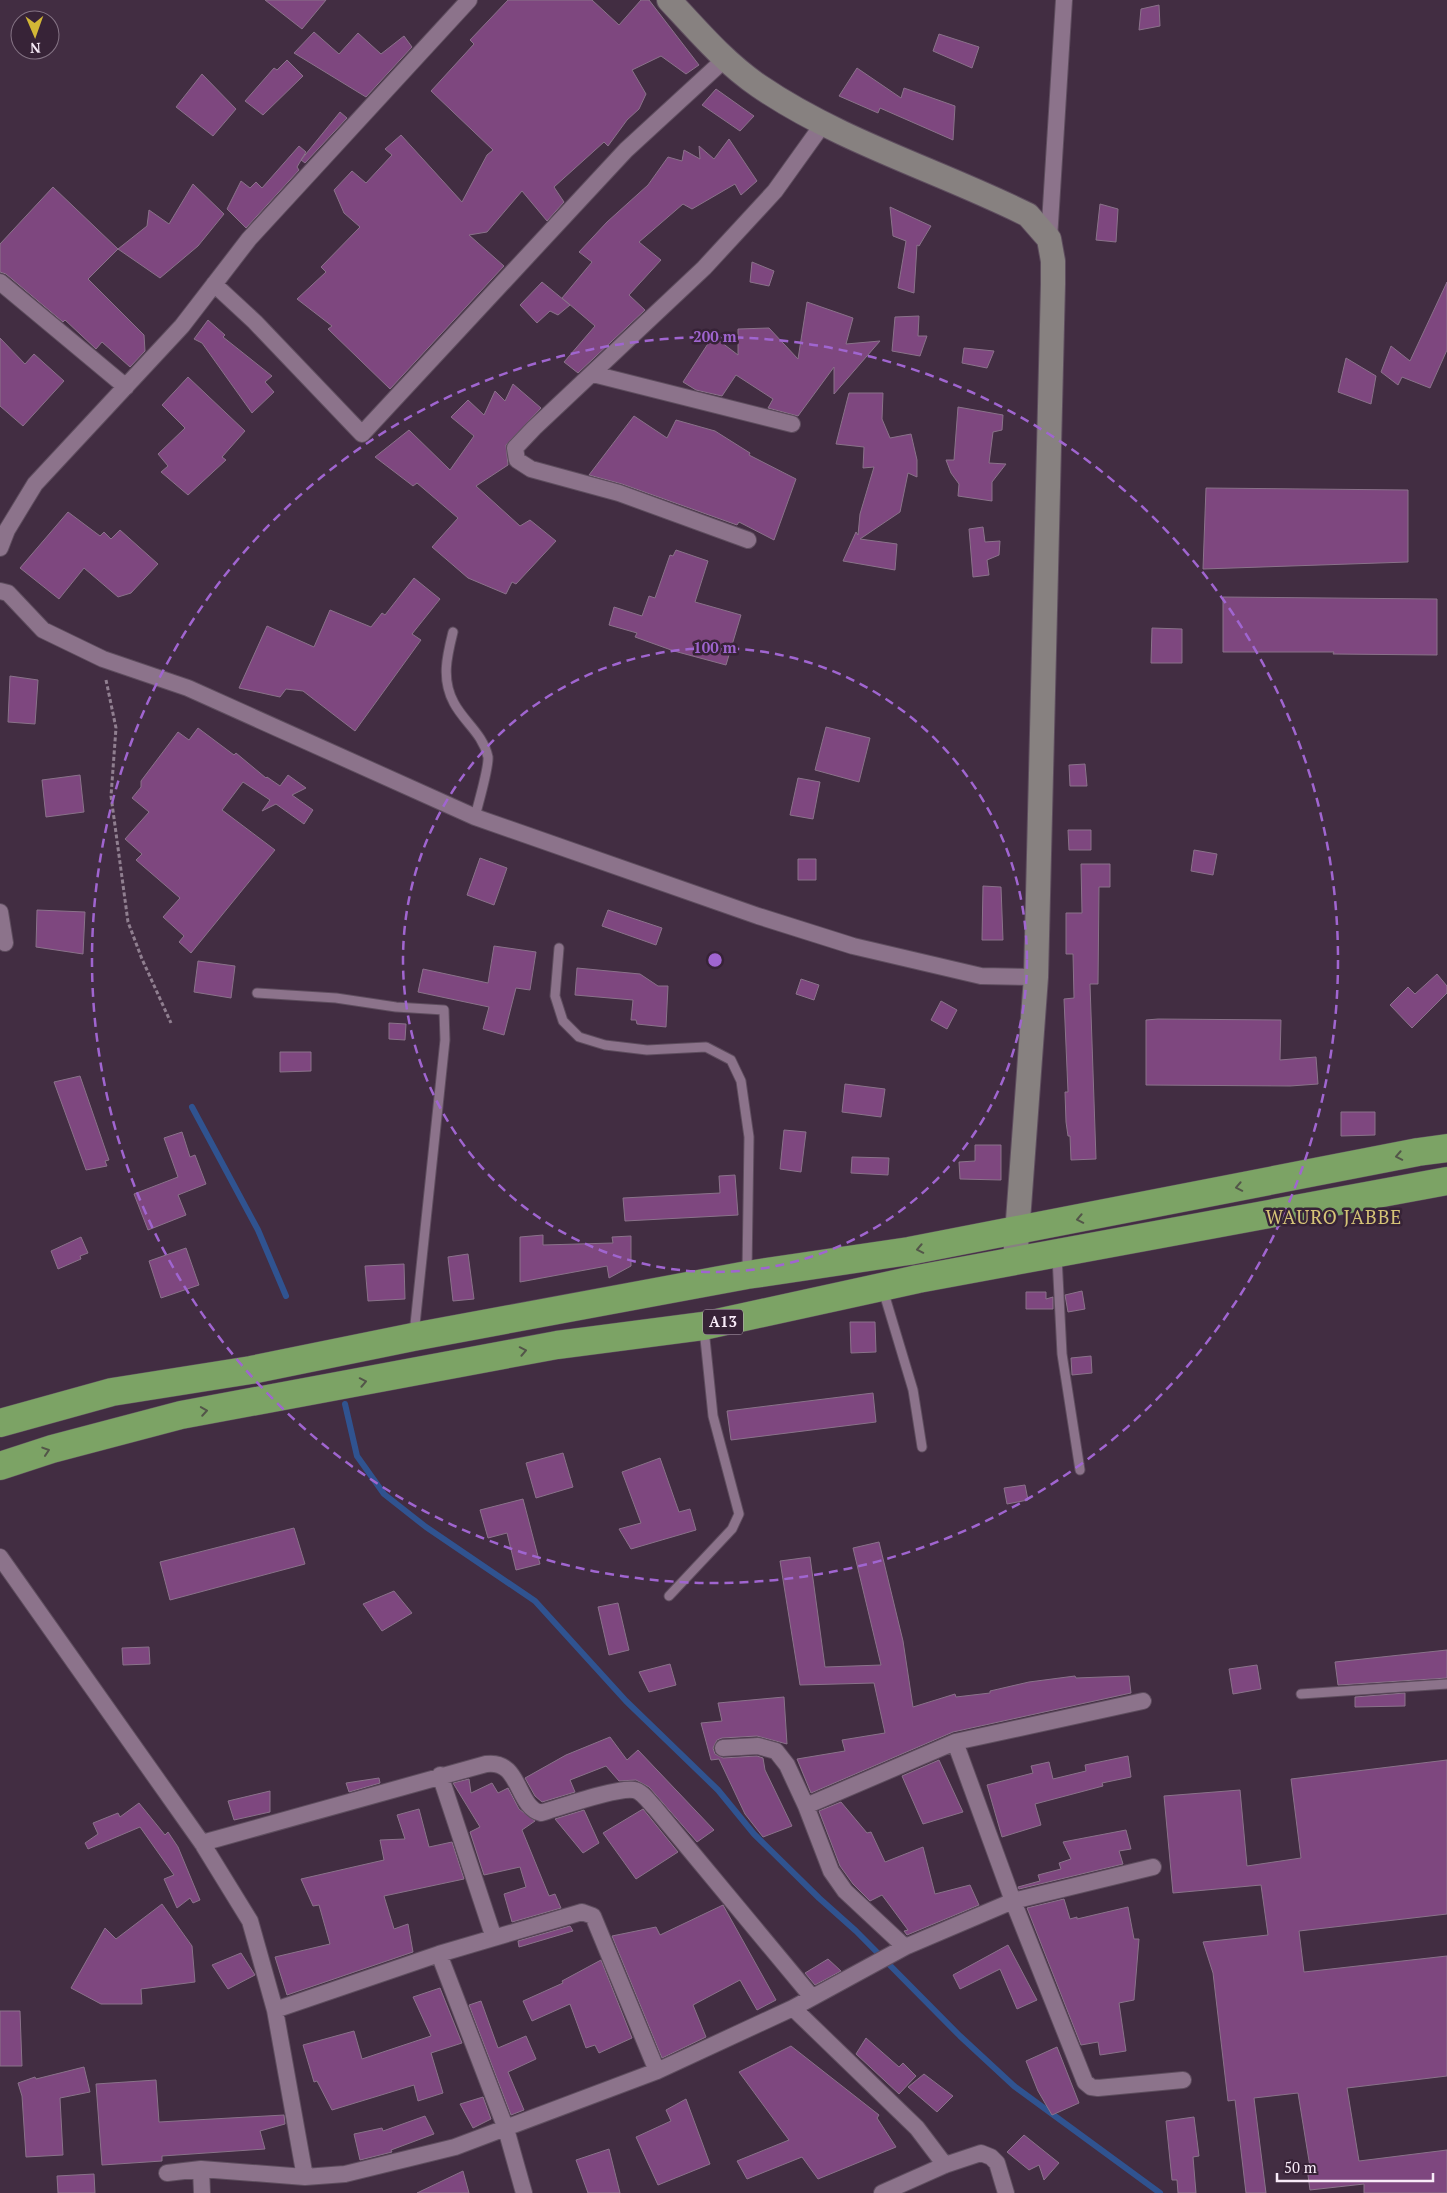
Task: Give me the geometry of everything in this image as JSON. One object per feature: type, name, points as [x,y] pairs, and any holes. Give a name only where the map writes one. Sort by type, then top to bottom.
[{"type":"highway","points":[[0,1423],[112,1392],[251,1370],[413,1337],[747,1275],[909,1251],[1418,1152],[1447,1148]]},
{"type":"highway","name":"A13","points":[[0,1466],[52,1448],[181,1415],[557,1345],[703,1326],[1015,1261],[1447,1181]]},
{"type":"main road","points":[[669,0],[725,59],[757,85],[823,124],[1028,215],[1049,239],[1053,260],[1053,284],[1036,977],[1015,1261]]},
{"type":"street","points":[[0,548],[7,530],[35,484],[182,326],[249,239],[469,0]]},
{"type":"street","points":[[1049,239],[1064,0]]},
{"type":"street","points":[[214,284],[255,322],[362,434],[626,150],[725,59]]},
{"type":"street","points":[[748,540],[619,493],[530,469],[517,460],[515,448],[704,268],[776,191],[823,124]]},
{"type":"street","points":[[0,282],[126,387]]},
{"type":"street","points":[[593,374],[792,424]]},
{"type":"street","points":[[0,591],[8,593],[42,630],[102,659],[188,688],[475,817],[758,916],[853,946],[981,976],[1036,977]]},
{"type":"street","points":[[0,912],[5,943]]},
{"type":"street","points":[[0,1557],[202,1843],[250,1922],[275,2010],[305,2177]]},
{"type":"street","points":[[806,1806],[955,1742],[1143,1701]]},
{"type":"street","points":[[955,1742],[1013,1901],[1085,2082],[1091,2087],[1098,2088],[1183,2080]]},
{"type":"street","points":[[723,1748],[758,1746],[776,1751],[787,1765],[806,1806],[831,1871],[845,1891],[905,1947]]},
{"type":"street","points":[[202,1843],[440,1775],[486,1764],[500,1764],[506,1767],[532,1808],[541,1813],[620,1791],[634,1790],[641,1793],[811,1996]]},
{"type":"street","points":[[440,1775],[494,1938]]},
{"type":"street","points":[[167,2173],[201,2168],[305,2177],[345,2174],[455,2147],[657,2071],[793,2008],[811,1996],[905,1947],[1013,1901],[1153,1866]]},
{"type":"street","points":[[275,2010],[439,1954],[582,1912],[593,1916],[657,2071]]},
{"type":"street","points":[[439,1954],[506,2129],[524,2193]]},
{"type":"street","points":[[793,2008],[917,2128],[946,2165]]},
{"type":"street","points":[[882,2193],[946,2165],[981,2153],[992,2157],[997,2163],[1006,2193]]},
{"type":"street","points":[[201,2168],[202,2193]]},
{"type":"lane","points":[[453,632],[445,660],[447,680],[454,702],[484,744],[488,759],[475,817]]},
{"type":"lane","points":[[559,948],[555,996],[564,1021],[580,1037],[605,1044],[647,1050],[706,1046],[731,1060],[741,1081],[749,1137],[747,1275]]},
{"type":"lane","points":[[258,993],[336,998],[396,1007],[444,1010],[445,1040],[413,1337]]},
{"type":"lane","points":[[1057,1254],[1062,1354],[1080,1470]]},
{"type":"lane","points":[[883,1287],[913,1390],[922,1447]]},
{"type":"lane","points":[[669,1596],[732,1529],[739,1514],[713,1416],[703,1326]]},
{"type":"lane","points":[[1301,1694],[1447,1684]]},
{"type":"path","points":[[102,659],[116,728],[111,796],[128,922],[142,959],[171,1023]]},
{"type":"building","points":[[265,0],[326,0],[302,29]]},
{"type":"building","points":[[508,0],[592,0],[619,25],[641,0],[649,0],[699,65],[686,74],[661,56],[632,70],[646,94],[639,109],[627,120],[608,146],[604,142],[554,187],[564,202],[547,221],[522,191],[487,232],[469,235],[504,266],[390,389],[328,329],[332,326],[297,299],[326,272],[321,267],[360,227],[344,213],[334,190],[352,171],[366,183],[392,155],[385,149],[401,135],[462,202],[487,155],[493,150],[431,91],[474,44],[470,40]]},
{"type":"building","points":[[1159,5],[1160,26],[1139,30],[1141,9]]},
{"type":"building","points":[[314,32],[339,54],[358,33],[381,54],[404,36],[412,47],[366,97],[294,53]]},
{"type":"building","points":[[939,34],[979,47],[972,68],[933,51]]},
{"type":"building","points":[[287,60],[303,76],[263,115],[245,101],[274,68],[277,70]]},
{"type":"building","points":[[857,68],[901,98],[904,88],[955,106],[953,140],[880,108],[878,113],[839,96]]},
{"type":"building","points":[[202,74],[236,109],[213,136],[176,107]]},
{"type":"building","points":[[716,89],[754,116],[740,131],[702,105]]},
{"type":"building","points":[[340,112],[347,118],[305,163],[301,160]]},
{"type":"building","points":[[729,139],[757,181],[741,195],[735,184],[692,209],[683,204],[639,242],[661,260],[629,295],[645,310],[578,373],[564,362],[595,326],[562,298],[592,262],[579,252],[607,222],[648,185],[668,157],[682,161],[684,150],[700,159],[699,146],[714,159]]},
{"type":"building","points":[[299,146],[306,152],[297,167],[299,170],[246,228],[227,209],[241,181],[250,188],[256,182],[262,188]]},
{"type":"building","points":[[193,184],[224,214],[198,246],[160,278],[118,249],[147,226],[149,210],[169,224]]},
{"type":"building","points":[[53,187],[118,249],[88,279],[144,335],[145,351],[130,367],[102,342],[96,349],[65,320],[63,322],[6,274],[0,272],[0,244]]},
{"type":"building","points":[[1100,204],[1118,209],[1116,242],[1096,240]]},
{"type":"building","points":[[890,207],[931,226],[919,246],[917,245],[914,293],[898,288],[906,241],[893,236]]},
{"type":"building","points":[[752,262],[774,271],[769,286],[750,282]]},
{"type":"building","points":[[542,282],[570,305],[558,315],[550,311],[537,323],[520,305]]},
{"type":"building","points":[[1447,282],[1447,350],[1430,388],[1402,377],[1398,385],[1381,372],[1391,346],[1410,361]]},
{"type":"building","points":[[807,302],[853,318],[846,344],[880,341],[834,394],[834,367],[798,416],[768,408],[773,399],[736,375],[722,396],[696,390],[683,382],[713,336],[738,355],[738,329],[769,328],[798,359]]},
{"type":"building","points":[[919,316],[918,336],[927,336],[920,356],[892,351],[895,317]]},
{"type":"building","points":[[208,320],[225,335],[223,337],[272,376],[265,382],[274,392],[252,413],[202,343],[194,339]]},
{"type":"building","points":[[0,338],[25,364],[34,354],[64,381],[23,426],[0,406]]},
{"type":"building","points":[[964,348],[994,351],[987,368],[962,363]]},
{"type":"building","points":[[1346,358],[1376,376],[1371,404],[1338,392]]},
{"type":"building","points":[[188,377],[245,431],[222,457],[226,460],[188,495],[161,472],[168,466],[158,454],[185,428],[162,405]]},
{"type":"building","points":[[513,384],[541,408],[506,445],[508,465],[476,486],[520,526],[530,520],[556,541],[516,584],[512,582],[506,594],[468,578],[432,547],[458,518],[417,483],[413,486],[375,457],[409,430],[450,470],[474,436],[451,417],[468,400],[484,415],[495,391],[505,401]]},
{"type":"building","points":[[849,393],[883,393],[882,419],[890,438],[911,434],[917,460],[917,477],[908,473],[900,512],[860,539],[897,544],[895,570],[843,561],[856,532],[858,535],[860,514],[874,467],[863,468],[864,447],[836,444]]},
{"type":"building","points":[[958,407],[1003,415],[1002,430],[993,432],[989,463],[1006,464],[992,482],[992,501],[958,496],[959,484],[951,473],[946,460],[954,460]]},
{"type":"building","points":[[634,416],[667,438],[676,420],[715,431],[750,453],[749,455],[796,479],[774,540],[739,522],[737,525],[622,484],[589,475]]},
{"type":"building","points":[[1206,488],[1408,490],[1408,562],[1203,569]]},
{"type":"building","points":[[68,512],[100,536],[104,532],[111,539],[120,530],[158,564],[131,593],[118,597],[84,568],[59,599],[20,568]]},
{"type":"building","points":[[983,527],[985,542],[1000,541],[999,555],[987,560],[989,575],[973,577],[969,529]]},
{"type":"building","points":[[676,550],[708,561],[695,602],[741,615],[726,665],[674,651],[635,637],[637,633],[609,625],[614,607],[642,616],[649,596],[655,598],[670,555],[673,556]]},
{"type":"building","points":[[414,578],[440,599],[412,634],[421,640],[355,731],[303,691],[286,689],[280,697],[239,688],[267,626],[314,647],[330,610],[371,627],[382,613],[385,615]]},
{"type":"building","points":[[1223,597],[1437,599],[1437,655],[1333,654],[1334,652],[1223,652]]},
{"type":"building","points":[[1152,628],[1182,629],[1182,663],[1151,663]]},
{"type":"building","points":[[10,676],[38,680],[35,724],[8,722]]},
{"type":"building","points":[[826,727],[870,738],[859,782],[815,770]]},
{"type":"building","points":[[198,728],[234,755],[236,753],[266,778],[280,786],[288,775],[306,788],[292,795],[313,810],[304,824],[276,804],[262,811],[270,800],[243,782],[222,810],[275,850],[191,953],[179,942],[184,936],[163,917],[180,898],[136,860],[142,854],[125,839],[149,812],[132,798],[141,787],[141,781],[178,732],[189,740]]},
{"type":"building","points":[[1085,764],[1087,786],[1070,786],[1069,765]]},
{"type":"building","points":[[80,775],[84,812],[46,817],[42,780]]},
{"type":"building","points":[[798,778],[820,782],[813,819],[790,815]]},
{"type":"building","points":[[1068,830],[1091,830],[1091,850],[1069,850]]},
{"type":"building","points":[[1194,850],[1217,854],[1213,875],[1191,871]]},
{"type":"building","points":[[480,858],[507,868],[494,905],[467,895]]},
{"type":"building","points":[[798,859],[816,859],[816,880],[798,880]]},
{"type":"building","points":[[1081,864],[1110,864],[1110,887],[1099,887],[1098,984],[1090,984],[1096,1159],[1071,1160],[1070,1136],[1068,1136],[1066,1122],[1065,1092],[1068,1092],[1064,999],[1074,998],[1073,954],[1066,954],[1066,913],[1082,913]]},
{"type":"building","points":[[983,886],[1001,887],[1003,940],[982,940]]},
{"type":"building","points":[[37,910],[85,912],[83,954],[36,947]]},
{"type":"building","points":[[608,910],[662,928],[656,945],[602,926]]},
{"type":"building","points":[[494,946],[536,952],[530,990],[516,988],[504,1035],[483,1029],[489,1007],[418,992],[423,969],[488,983]]},
{"type":"building","points":[[198,961],[235,966],[231,998],[194,992]]},
{"type":"building","points":[[577,968],[640,974],[658,986],[668,986],[666,1027],[637,1024],[636,1020],[631,1020],[633,1000],[575,995]]},
{"type":"building","points":[[1437,974],[1447,986],[1447,993],[1412,1028],[1390,1005],[1408,987],[1415,994]]},
{"type":"building","points":[[801,979],[819,985],[814,1000],[796,994]]},
{"type":"building","points":[[941,1001],[957,1010],[947,1029],[931,1020]]},
{"type":"building","points":[[1146,1020],[1281,1020],[1280,1060],[1316,1057],[1318,1084],[1290,1086],[1146,1085]]},
{"type":"building","points":[[389,1023],[406,1024],[405,1040],[389,1039]]},
{"type":"building","points":[[280,1052],[311,1052],[311,1071],[280,1072]]},
{"type":"building","points":[[80,1076],[109,1160],[105,1161],[107,1166],[86,1170],[54,1082]]},
{"type":"building","points":[[845,1084],[885,1089],[881,1117],[842,1112]]},
{"type":"building","points":[[1341,1112],[1375,1112],[1375,1135],[1341,1136]]},
{"type":"building","points":[[784,1130],[806,1132],[801,1172],[780,1169]]},
{"type":"building","points":[[182,1132],[190,1157],[195,1155],[206,1184],[178,1195],[186,1215],[148,1230],[134,1194],[178,1177],[164,1138]]},
{"type":"building","points":[[975,1145],[1001,1145],[1001,1180],[960,1179],[959,1162],[975,1161]]},
{"type":"building","points":[[852,1157],[889,1158],[888,1175],[851,1173]]},
{"type":"building","points":[[735,1175],[738,1215],[625,1221],[623,1198],[720,1193],[719,1176]]},
{"type":"building","points":[[543,1235],[543,1245],[613,1243],[612,1237],[631,1236],[631,1266],[609,1278],[607,1266],[520,1282],[520,1237]]},
{"type":"building","points":[[81,1237],[88,1253],[80,1256],[81,1259],[58,1269],[51,1251]]},
{"type":"building","points":[[186,1248],[199,1285],[161,1298],[149,1261]]},
{"type":"building","points":[[468,1254],[474,1299],[453,1301],[448,1257]]},
{"type":"building","points":[[404,1264],[405,1299],[368,1301],[365,1266]]},
{"type":"building","points":[[1082,1291],[1085,1309],[1068,1312],[1065,1295]]},
{"type":"building","points":[[1026,1292],[1046,1292],[1046,1299],[1053,1297],[1053,1309],[1026,1309]]},
{"type":"building","points":[[850,1322],[875,1322],[876,1352],[851,1353]]},
{"type":"building","points":[[1091,1356],[1092,1373],[1072,1375],[1071,1358]]},
{"type":"building","points":[[873,1393],[876,1422],[731,1440],[727,1411]]},
{"type":"building","points":[[563,1453],[573,1487],[536,1498],[526,1463]]},
{"type":"building","points":[[660,1458],[679,1512],[690,1509],[696,1530],[631,1549],[619,1529],[641,1523],[622,1472]]},
{"type":"building","points":[[1025,1485],[1028,1500],[1007,1504],[1004,1488]]},
{"type":"building","points":[[523,1499],[540,1564],[516,1570],[507,1533],[488,1538],[480,1510]]},
{"type":"building","points":[[294,1528],[305,1564],[170,1600],[160,1562]]},
{"type":"building","points":[[879,1542],[903,1641],[913,1707],[955,1694],[956,1697],[990,1693],[990,1691],[1029,1682],[1075,1676],[1076,1678],[1129,1676],[1131,1693],[953,1732],[811,1793],[797,1759],[845,1751],[842,1740],[885,1733],[874,1683],[800,1685],[780,1561],[810,1557],[825,1667],[881,1665],[853,1548]]},
{"type":"building","points":[[394,1591],[412,1613],[382,1631],[363,1604]]},
{"type":"building","points":[[618,1603],[629,1650],[609,1655],[598,1607]]},
{"type":"building","points":[[149,1647],[150,1664],[123,1665],[122,1648]]},
{"type":"building","points":[[1447,1650],[1447,1678],[1338,1685],[1335,1662]]},
{"type":"building","points":[[670,1664],[676,1685],[649,1692],[639,1672]]},
{"type":"building","points":[[1257,1665],[1261,1689],[1233,1694],[1229,1669]]},
{"type":"building","points":[[1405,1693],[1405,1706],[1355,1707],[1355,1697]]},
{"type":"building","points":[[784,1697],[787,1744],[757,1736],[722,1738],[717,1740],[713,1748],[715,1754],[723,1758],[757,1756],[763,1758],[765,1770],[792,1826],[763,1837],[745,1814],[719,1759],[711,1760],[701,1723],[722,1721],[718,1703]]},
{"type":"building","points":[[610,1737],[627,1760],[638,1750],[714,1830],[697,1842],[649,1787],[636,1780],[619,1781],[606,1766],[570,1780],[575,1792],[542,1802],[535,1796],[525,1778],[566,1755]]},
{"type":"building","points":[[1128,1756],[1131,1777],[1102,1783],[1103,1786],[1035,1804],[1041,1825],[1002,1837],[987,1785],[1033,1773],[1031,1766],[1049,1762],[1053,1779],[1086,1771],[1085,1765]]},
{"type":"building","points":[[939,1760],[963,1812],[923,1824],[902,1776]]},
{"type":"building","points":[[1447,1760],[1447,1914],[1299,1931],[1304,1972],[1447,1956],[1447,2076],[1347,2088],[1359,2161],[1447,2150],[1447,2193],[1364,2193],[1364,2184],[1310,2190],[1307,2168],[1310,2167],[1298,2093],[1254,2098],[1266,2193],[1246,2193],[1235,2100],[1228,2101],[1213,1973],[1203,1942],[1268,1935],[1261,1885],[1173,1893],[1164,1796],[1240,1790],[1247,1866],[1301,1858],[1291,1779]]},
{"type":"building","points":[[379,1778],[380,1783],[349,1792],[346,1783]]},
{"type":"building","points":[[469,1779],[471,1793],[492,1783],[498,1793],[508,1788],[519,1809],[535,1821],[522,1830],[549,1896],[555,1894],[561,1908],[512,1922],[504,1894],[526,1887],[520,1867],[484,1875],[470,1832],[480,1827],[453,1783]]},
{"type":"building","points":[[270,1791],[270,1812],[234,1820],[228,1801]]},
{"type":"building","points":[[841,1802],[867,1833],[871,1832],[885,1862],[923,1847],[935,1894],[970,1885],[979,1905],[907,1935],[904,1931],[908,1930],[882,1895],[870,1901],[853,1884],[840,1866],[819,1811]]},
{"type":"building","points":[[139,1803],[165,1835],[168,1832],[178,1847],[200,1900],[193,1903],[190,1898],[177,1908],[164,1879],[174,1875],[140,1827],[88,1849],[85,1843],[98,1834],[93,1823],[118,1813],[120,1817]]},
{"type":"building","points":[[419,1809],[429,1847],[452,1842],[464,1879],[384,1896],[394,1929],[408,1924],[413,1952],[287,1995],[275,1957],[330,1944],[319,1905],[313,1906],[301,1879],[384,1860],[380,1840],[405,1839],[397,1815]]},
{"type":"building","points":[[643,1809],[678,1852],[636,1879],[603,1833]]},
{"type":"building","points":[[584,1810],[599,1843],[583,1853],[555,1819]]},
{"type":"building","points":[[1126,1830],[1131,1849],[1119,1851],[1123,1864],[1019,1889],[1018,1887],[1040,1881],[1038,1875],[1061,1869],[1059,1863],[1071,1859],[1063,1842]]},
{"type":"building","points":[[1064,1899],[1070,1919],[1128,1907],[1134,1939],[1139,1939],[1134,2000],[1119,2003],[1126,2051],[1100,2055],[1098,2042],[1081,2045],[1027,1908]]},
{"type":"building","points":[[162,1904],[192,1946],[195,1982],[141,1989],[142,2004],[101,2004],[71,1988],[105,1928],[116,1939]]},
{"type":"building","points":[[723,1905],[776,2000],[757,2010],[740,1980],[693,2005],[706,2037],[662,2058],[612,1936],[656,1927],[660,1935]]},
{"type":"building","points":[[570,1926],[573,1931],[519,1947],[518,1941]]},
{"type":"building","points":[[1008,1945],[1037,2000],[1017,2009],[1000,1969],[960,1989],[953,1975]]},
{"type":"building","points":[[241,1953],[255,1975],[228,1989],[212,1965]]},
{"type":"building","points":[[828,1959],[841,1971],[815,1985],[805,1973]]},
{"type":"building","points":[[601,1960],[632,2038],[599,2053],[595,2045],[586,2048],[570,2004],[532,2021],[523,2001],[563,1983],[562,1981]]},
{"type":"building","points":[[440,1988],[462,2043],[431,2053],[443,2093],[418,2101],[414,2085],[332,2110],[317,2081],[314,2082],[303,2045],[354,2031],[362,2059],[431,2036],[413,1997]]},
{"type":"building","points":[[481,2001],[498,2048],[526,2036],[536,2059],[508,2072],[524,2110],[511,2115],[469,2005]]},
{"type":"building","points":[[0,2011],[20,2011],[22,2066],[0,2066]]},
{"type":"building","points":[[866,2038],[899,2067],[903,2063],[916,2076],[899,2094],[856,2054]]},
{"type":"building","points":[[791,2046],[879,2115],[877,2118],[896,2147],[818,2179],[802,2157],[747,2179],[737,2161],[789,2140],[739,2072]]},
{"type":"building","points":[[1057,2047],[1079,2103],[1052,2115],[1038,2091],[1026,2061]]},
{"type":"building","points":[[84,2067],[90,2092],[60,2098],[63,2155],[26,2157],[22,2096],[18,2083],[35,2077],[36,2079]]},
{"type":"building","points":[[924,2074],[953,2096],[937,2112],[908,2087]]},
{"type":"building","points":[[156,2080],[159,2122],[284,2115],[285,2124],[260,2131],[265,2149],[162,2156],[162,2161],[102,2165],[96,2084]]},
{"type":"building","points":[[483,2097],[491,2119],[473,2128],[460,2104]]},
{"type":"building","points":[[686,2099],[710,2164],[658,2185],[636,2137],[671,2121],[666,2110]]},
{"type":"building","points":[[425,2116],[434,2134],[391,2150],[392,2152],[360,2160],[354,2134],[382,2128],[383,2131]]},
{"type":"building","points":[[1194,2117],[1199,2156],[1193,2157],[1196,2193],[1178,2193],[1177,2180],[1172,2180],[1166,2121]]},
{"type":"building","points":[[1024,2135],[1059,2163],[1044,2180],[1039,2165],[1029,2170],[1007,2152]]},
{"type":"building","points":[[609,2149],[620,2193],[588,2193],[576,2160]]},
{"type":"building","points":[[463,2171],[469,2193],[417,2193]]},
{"type":"building","points":[[94,2174],[95,2193],[58,2193],[57,2176]]},
{"type":"waterway","points":[[192,1107],[258,1230],[286,1296]]},
{"type":"waterway","points":[[345,1404],[357,1456],[384,1494],[426,1527],[535,1601],[626,1701],[718,1790],[754,1834],[819,1898],[856,1931],[960,2036],[1014,2086],[1160,2193]]},
{"type":"district","name":"WAURO JABBE","points":[[1334,1217]]}]
